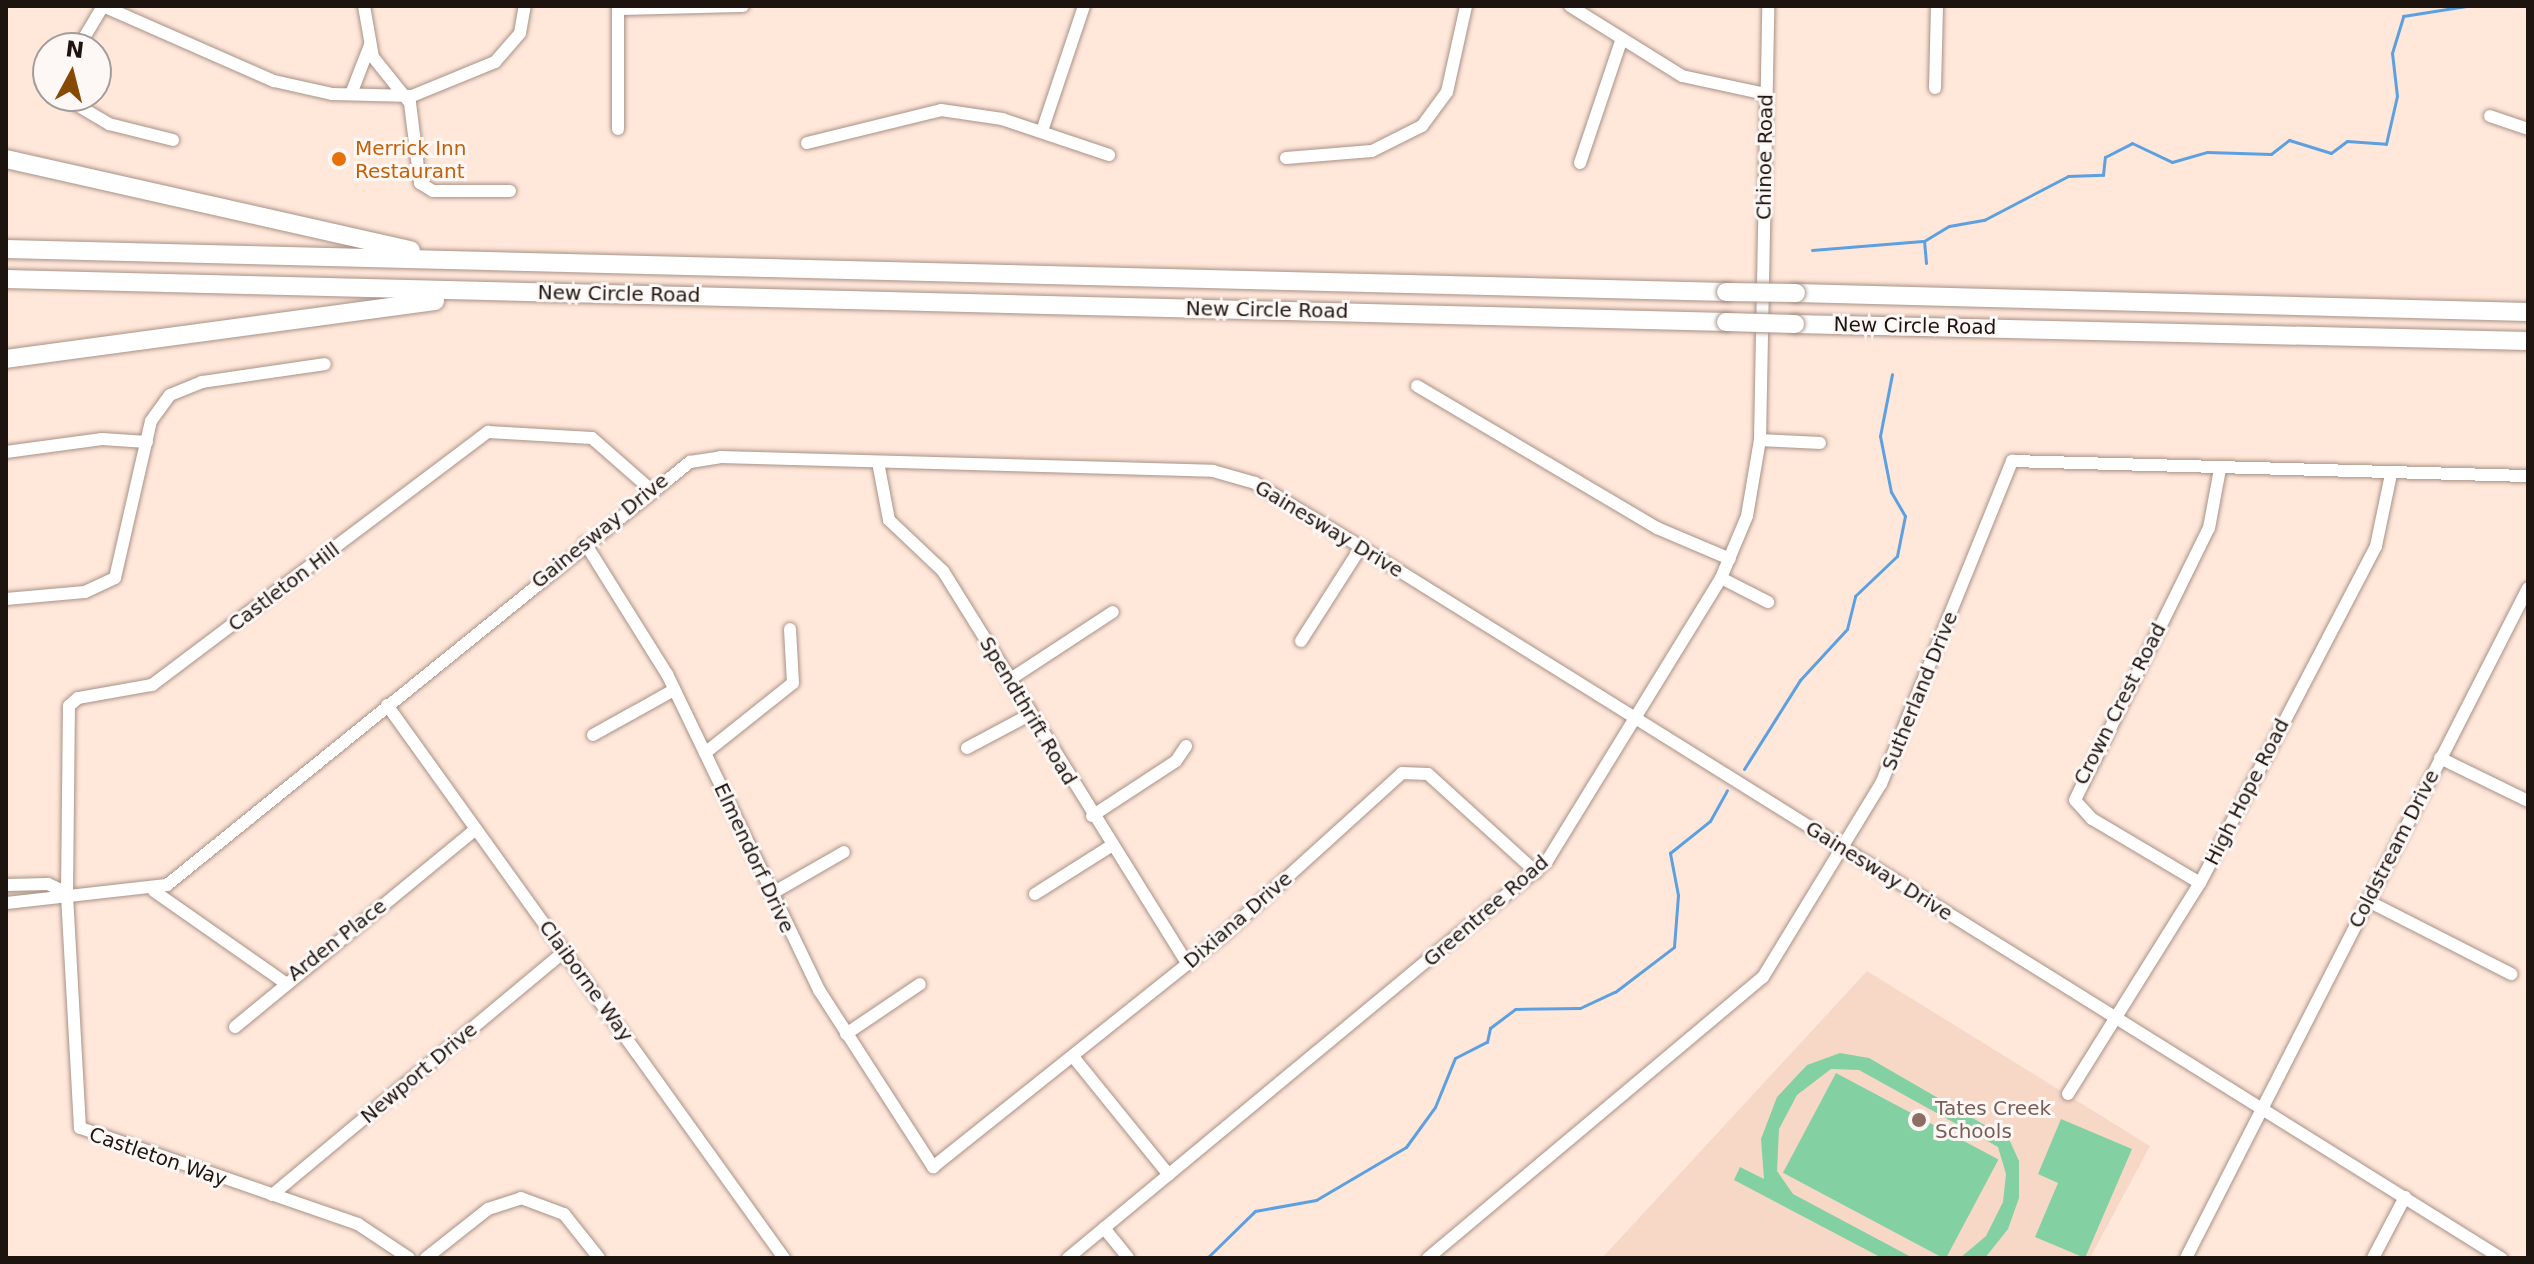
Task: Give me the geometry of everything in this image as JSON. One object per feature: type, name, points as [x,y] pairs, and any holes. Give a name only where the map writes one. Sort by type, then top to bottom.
[{"type":"highway","points":[[6,159],[374,244],[546,262]]},
{"type":"highway","name":"New Circle Road","points":[[6,249],[2528,312]]},
{"type":"highway","name":"New Circle Road","points":[[6,279],[2528,341]]},
{"type":"highway","points":[[6,359],[413,301],[706,296]]},
{"type":"street","points":[[88,32],[103,6],[222,64],[307,90],[351,94],[401,91],[423,96],[495,62],[520,33],[525,6]]},
{"type":"street","points":[[364,6],[370,45],[381,73],[410,103],[423,186],[510,191]]},
{"type":"street","points":[[618,129],[618,8],[743,6]]},
{"type":"street","points":[[1042,131],[1084,6]]},
{"type":"street","points":[[1286,158],[1372,151],[1422,126],[1447,92],[1466,6]]},
{"type":"street","points":[[1570,6],[1621,41],[1682,76],[1766,94]]},
{"type":"street","name":"Chinoe Road","points":[[1763,309],[1768,6]]},
{"type":"street","points":[[1935,88],[1937,6]]},
{"type":"street","points":[[1580,163],[1621,41]]},
{"type":"street","points":[[351,94],[370,45]]},
{"type":"street","points":[[807,143],[927,110],[978,113],[1109,155]]},
{"type":"street","points":[[89,112],[109,124],[173,140]]},
{"type":"street","points":[[2490,116],[2528,129]]},
{"type":"street","name":"Greentree Road","points":[[1068,1258],[1536,872],[1635,719],[1730,559],[1752,498],[1760,440],[1763,309]]},
{"type":"street","points":[[6,599],[85,592],[115,578],[147,442],[159,406],[183,388],[325,364]]},
{"type":"street","points":[[1417,386],[1657,528],[1730,559]]},
{"type":"street","name":"Castleton Hill","points":[[67,893],[72,702],[152,685],[488,432],[601,441],[650,489]]},
{"type":"street","points":[[6,452],[102,439],[147,442]]},
{"type":"street","points":[[1760,440],[1820,443]]},
{"type":"street","name":"Gainesway Drive","points":[[154,891],[650,489],[704,458],[1213,471],[1255,483],[1361,547],[2501,1258]]},
{"type":"street","name":"Sutherland Drive","points":[[1428,1258],[1752,989],[1844,849],[1904,732],[2012,461],[2528,476]]},
{"type":"street","name":"Spendthrift Road","points":[[878,462],[882,509],[943,571],[1029,715],[1188,964]]},
{"type":"street","name":"Crown Crest Road","points":[[2200,883],[2092,819],[2075,800],[2209,528],[2220,469]]},
{"type":"street","name":"High Hope Road","points":[[2068,1094],[2112,1016],[2200,883],[2376,546],[2391,474]]},
{"type":"street","name":"Elmendorf Drive","points":[[585,543],[674,690],[771,894],[846,1034],[933,1167]]},
{"type":"street","points":[[1301,641],[1361,547]]},
{"type":"street","points":[[1721,578],[1768,602]]},
{"type":"street","name":"Coldstream Drive","points":[[2186,1258],[2528,588]]},
{"type":"street","points":[[1009,680],[1113,612]]},
{"type":"street","points":[[2514,615],[2528,622]]},
{"type":"street","points":[[705,753],[793,683],[790,629]]},
{"type":"street","points":[[593,735],[674,690]]},
{"type":"street","name":"Claiborne Way","points":[[387,705],[784,1258]]},
{"type":"street","points":[[967,748],[1029,715]]},
{"type":"street","points":[[1092,816],[1176,761],[1186,746]]},
{"type":"street","points":[[2440,758],[2528,801]]},
{"type":"street","name":"Dixiana Drive","points":[[933,1167],[1075,1059],[1188,964],[1402,773],[1428,774],[1536,872]]},
{"type":"street","name":"Arden Place","points":[[154,891],[287,984],[476,829]]},
{"type":"street","points":[[1035,894],[1111,846]]},
{"type":"street","points":[[771,894],[844,852]]},
{"type":"street","points":[[6,885],[48,884],[67,893]]},
{"type":"street","points":[[6,903],[48,902],[67,893],[154,891]]},
{"type":"street","name":"Castleton Way","points":[[67,893],[80,1128],[358,1224],[409,1258]]},
{"type":"street","points":[[2368,901],[2511,974]]},
{"type":"street","name":"Newport Drive","points":[[272,1195],[565,951]]},
{"type":"street","points":[[235,1027],[287,984]]},
{"type":"street","points":[[846,1034],[920,984]]},
{"type":"street","points":[[1075,1059],[1169,1175]]},
{"type":"street","points":[[2373,1258],[2405,1197]]},
{"type":"street","points":[[426,1258],[488,1209],[521,1198],[564,1214],[599,1258]]},
{"type":"street","points":[[1104,1228],[1128,1258]]},
{"type":"shaded area","name":"Tates Creek Schools","points":[[1867,971],[2150,1146],[2090,1258],[1602,1258]]},
{"type":"green space","points":[[1840,1053],[1869,1058],[2009,1139],[2019,1161],[2019,1198],[2008,1229],[1985,1258],[1960,1258],[1986,1236],[2003,1202],[2006,1174],[1998,1147],[1859,1070],[1831,1069],[1797,1095],[1779,1129],[1777,1171],[1793,1194],[1913,1258],[1882,1258],[1734,1180],[1740,1167],[1764,1179],[1761,1139],[1777,1097],[1807,1065]]},
{"type":"green space","points":[[1836,1073],[1998,1159],[1946,1258],[1783,1173]]},
{"type":"green space","points":[[2061,1119],[2132,1149],[2085,1258],[2035,1237],[2058,1183],[2038,1174]]},
{"type":"waterway","points":[[1926,263],[1924,241],[1949,226],[1984,220],[2068,176],[2103,175],[2105,157],[2132,143],[2172,162],[2207,152],[2271,154],[2289,140],[2331,153],[2347,141],[2386,144],[2397,96],[2392,53],[2403,16],[2466,6]]},
{"type":"waterway","points":[[1812,250],[1923,241]]},
{"type":"waterway","points":[[1744,769],[1800,680],[1847,629],[1855,596],[1897,556],[1905,516],[1891,492],[1880,436],[1892,374]]},
{"type":"waterway","points":[[1207,1258],[1255,1211],[1316,1200],[1406,1147],[1435,1107],[1455,1058],[1487,1042],[1490,1028],[1515,1009],[1580,1008],[1615,992],[1674,947],[1678,895],[1670,853],[1710,821],[1727,790]]},
{"type":"place","name":"Merrick Inn Restaurant","points":[[339,159]]},
{"type":"place","name":"Tates Creek Schools","points":[[1919,1120]]}]
